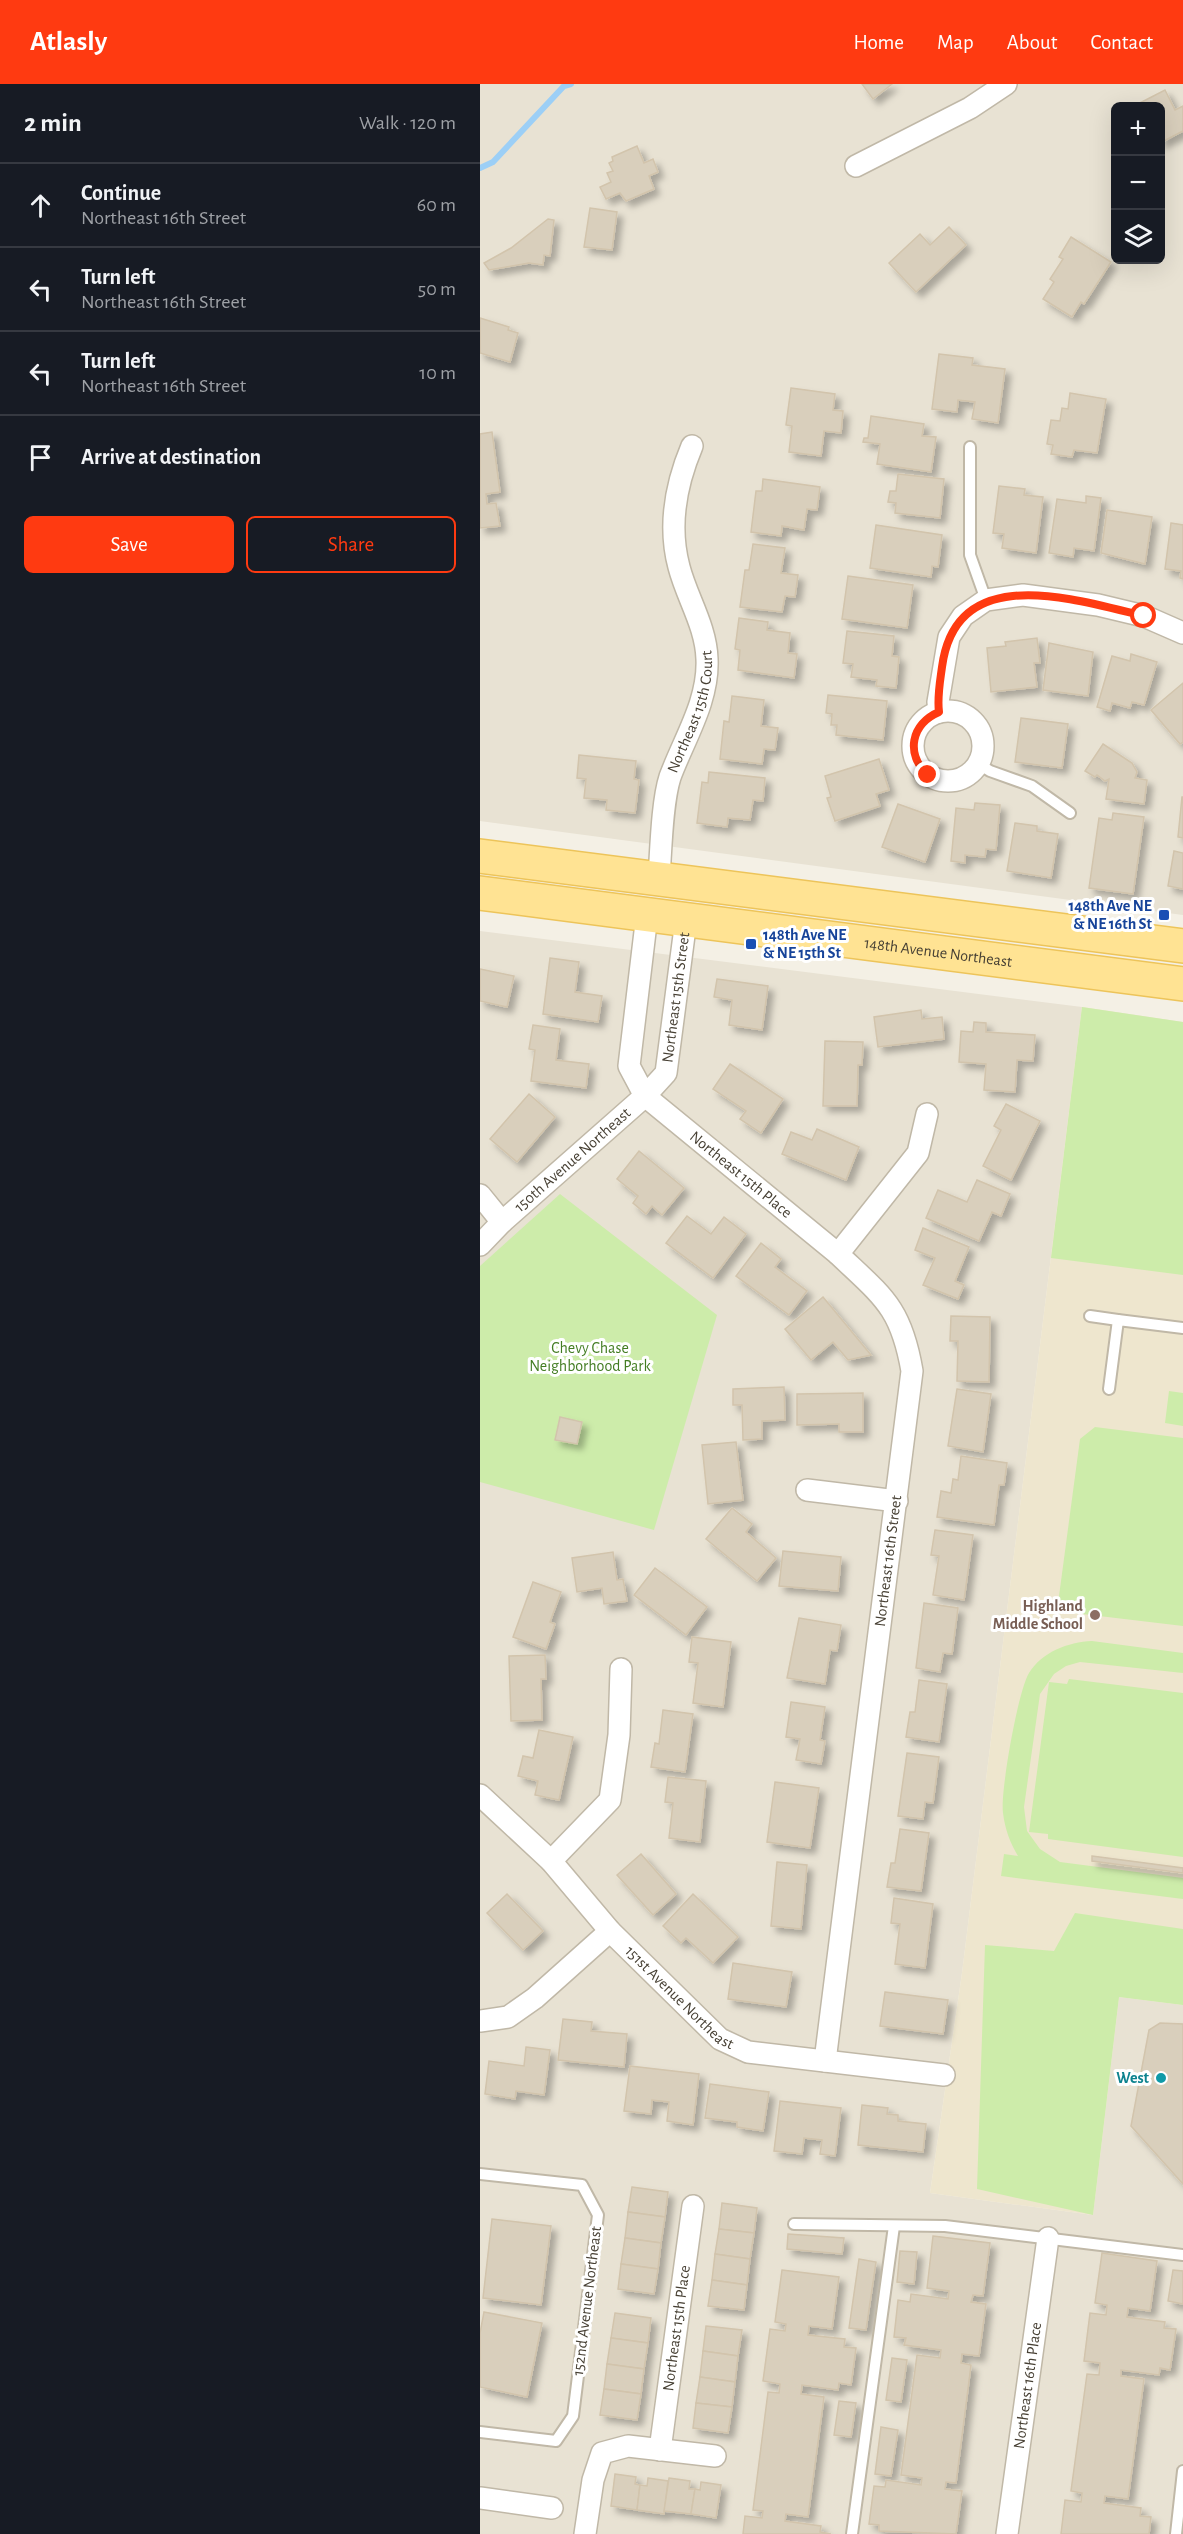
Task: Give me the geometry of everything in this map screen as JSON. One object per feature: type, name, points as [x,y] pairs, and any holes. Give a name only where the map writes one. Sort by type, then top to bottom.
[{"type":"main road","points":[[480,855],[1183,946]]},
{"type":"main road","name":"148th Avenue Northeast","points":[[480,893],[1183,984]]},
{"type":"street","points":[[856,165],[970,108],[1006,84]]},
{"type":"street","name":"Northeast 15th Court","points":[[659,877],[669,779],[701,702],[707,659],[697,612],[679,566],[676,540],[674,507],[679,479],[692,446]]},
{"type":"street","points":[[939,712],[939,691],[949,637],[963,616],[986,600],[1023,595],[1098,605],[1144,616],[1183,633]]},
{"type":"street","points":[[939,712],[959,713],[975,724],[982,742],[977,763],[966,776],[946,781],[937,779],[921,768],[913,750],[914,740],[922,722],[939,712]]},
{"type":"street","points":[[645,1096],[629,1066],[646,915]]},
{"type":"street","name":"Northeast 15th Street","points":[[645,1096],[666,1073],[686,920]]},
{"type":"street","name":"150th Avenue Northeast","points":[[480,1245],[502,1222],[645,1096]]},
{"type":"street","name":"Northeast 15th Place","points":[[645,1096],[838,1254]]},
{"type":"street","points":[[838,1254],[918,1153],[927,1114]]},
{"type":"street","points":[[480,1195],[502,1222]]},
{"type":"street","name":"Northeast 16th Street","points":[[825,2061],[912,1371],[907,1340],[899,1318],[883,1297],[838,1254]]},
{"type":"street","points":[[807,1490],[897,1501]]},
{"type":"street","points":[[551,1861],[610,1800],[619,1735],[621,1669]]},
{"type":"street","name":"151st Avenue Northeast","points":[[480,1795],[551,1861],[610,1931],[720,2039],[748,2052],[944,2074]]},
{"type":"street","points":[[480,2021],[508,2017],[535,1998],[610,1931]]},
{"type":"street","name":"Northeast 15th Place","points":[[660,2450],[693,2206]]},
{"type":"street","name":"Northeast 16th Place","points":[[1008,2534],[1048,2238]]},
{"type":"street","points":[[585,2534],[593,2480],[602,2453],[628,2446],[714,2456]]},
{"type":"street","points":[[480,2498],[552,2508]]},
{"type":"lane","points":[[970,447],[970,555],[986,600]]},
{"type":"lane","points":[[977,763],[990,771],[1032,786],[1070,813]]},
{"type":"lane","points":[[1090,1317],[1183,1328]]},
{"type":"lane","points":[[1109,1389],[1118,1320]]},
{"type":"lane","name":"152nd Avenue Northeast","points":[[480,2174],[582,2185],[598,2215],[573,2416],[556,2441],[480,2432]]},
{"type":"lane","points":[[794,2224],[945,2226],[1183,2256]]},
{"type":"lane","points":[[852,2534],[894,2226]]},
{"type":"lane","points":[[1176,2534],[1183,2471]]},
{"type":"shaded area","points":[[480,84],[1183,84],[1183,915],[480,821]]},
{"type":"shaded area","points":[[480,931],[1082,1007],[962,1973],[930,2193],[1093,2215],[1119,1997],[1183,2005],[1183,2534],[480,2534]]},
{"type":"shaded area","name":"Highland Middle School","points":[[1082,1007],[1183,1022],[1183,2005],[1119,1997],[1093,2215],[930,2193],[962,1973]]},
{"type":"green space","points":[[1082,1007],[1183,1022],[1183,1275],[1051,1258]]},
{"type":"green space","name":"Chevy Chase Neighborhood Park","points":[[560,1194],[717,1315],[654,1530],[480,1482],[480,1266]]},
{"type":"green space","points":[[1169,1391],[1183,1393],[1183,1426],[1165,1423]]},
{"type":"green space","points":[[1095,1427],[1183,1438],[1183,1626],[1057,1611],[1080,1439]]},
{"type":"green space","points":[[1092,1641],[1183,1653],[1183,1673],[1080,1662],[1066,1666],[1054,1674],[1040,1694],[1024,1807],[1027,1831],[1040,1849],[1060,1862],[1183,1878],[1183,1899],[1001,1876],[1004,1854],[1018,1856],[1010,1841],[1003,1813],[1003,1802],[1011,1742],[1025,1683],[1034,1666],[1048,1654],[1074,1643]]},
{"type":"green space","points":[[1069,1679],[1183,1693],[1183,1857],[1048,1839],[1048,1834],[1029,1832],[1049,1682],[1067,1684]]},
{"type":"green space","points":[[1075,1913],[1183,1929],[1183,2005],[1119,1997],[1093,2215],[977,2189],[985,1945],[1054,1951]]},
{"type":"building","points":[[862,84],[892,84],[873,99]]},
{"type":"building","points":[[1165,90],[1175,110],[1183,106],[1183,131],[1165,140],[1165,102],[1142,102]]},
{"type":"building","points":[[637,146],[644,163],[653,159],[658,172],[649,176],[654,189],[626,201],[620,193],[606,199],[600,187],[611,182],[607,173],[613,171],[609,163],[613,161],[612,157]]},
{"type":"building","points":[[590,208],[617,212],[612,250],[584,247]]},
{"type":"building","points":[[548,219],[554,220],[550,256],[544,255],[543,265],[529,263],[489,270],[484,263],[511,248]]},
{"type":"building","points":[[949,227],[966,245],[916,292],[889,263],[920,234],[930,245]]},
{"type":"building","points":[[1071,237],[1111,262],[1084,304],[1081,302],[1072,317],[1043,299],[1054,282],[1050,279],[1063,259],[1059,257]]},
{"type":"building","points":[[480,318],[509,327],[508,330],[518,333],[510,362],[480,353]]},
{"type":"building","points":[[939,354],[973,358],[972,365],[1005,369],[998,423],[972,419],[975,402],[958,400],[957,412],[932,409]]},
{"type":"building","points":[[791,388],[835,394],[833,410],[843,411],[841,433],[824,431],[821,456],[789,452],[792,426],[786,425]]},
{"type":"building","points":[[1070,393],[1106,399],[1097,453],[1074,450],[1072,457],[1051,454],[1053,445],[1047,444],[1051,420],[1060,421],[1062,408],[1068,409]]},
{"type":"building","points":[[871,416],[924,424],[922,436],[936,437],[931,472],[877,464],[880,444],[863,442],[864,438],[868,438]]},
{"type":"building","points":[[492,432],[500,492],[486,494],[487,504],[496,503],[500,526],[480,528],[480,434]]},
{"type":"building","points":[[898,474],[944,479],[940,518],[895,513],[896,503],[888,502],[890,491],[896,491]]},
{"type":"building","points":[[763,479],[820,487],[817,510],[807,509],[804,530],[782,526],[781,536],[751,532],[756,491],[762,491]]},
{"type":"building","points":[[999,486],[1025,489],[1024,495],[1043,497],[1036,553],[1002,548],[1004,534],[993,533]]},
{"type":"building","points":[[1086,496],[1101,498],[1094,551],[1074,548],[1073,557],[1049,553],[1057,499],[1086,503]]},
{"type":"building","points":[[1107,510],[1152,517],[1145,564],[1101,553]]},
{"type":"building","points":[[1171,523],[1183,525],[1183,579],[1180,578],[1181,571],[1165,569]]},
{"type":"building","points":[[876,525],[942,535],[938,567],[932,566],[931,577],[870,568]]},
{"type":"building","points":[[753,544],[785,548],[781,573],[798,575],[795,597],[785,596],[782,612],[740,607],[745,570],[749,570]]},
{"type":"building","points":[[848,576],[913,585],[907,628],[842,619]]},
{"type":"building","points":[[739,618],[768,622],[767,630],[790,633],[788,653],[797,654],[794,678],[738,670],[740,650],[735,649]]},
{"type":"building","points":[[847,631],[894,636],[892,656],[899,657],[896,688],[876,686],[877,680],[851,677],[853,664],[843,663]]},
{"type":"building","points":[[1037,638],[1040,663],[1034,663],[1037,687],[991,692],[987,648],[1006,646],[1005,642]]},
{"type":"building","points":[[1049,643],[1093,652],[1088,696],[1043,690]]},
{"type":"building","points":[[1131,654],[1157,662],[1144,705],[1132,702],[1130,708],[1112,703],[1110,711],[1097,707],[1112,656],[1130,661]]},
{"type":"building","points":[[1183,683],[1183,742],[1180,744],[1151,710]]},
{"type":"building","points":[[828,695],[887,701],[883,740],[836,735],[837,725],[831,725],[832,714],[826,713]]},
{"type":"building","points":[[732,696],[764,700],[761,726],[778,728],[775,750],[764,749],[762,764],[720,759],[724,721],[729,722]]},
{"type":"building","points":[[1021,718],[1068,724],[1062,768],[1015,762]]},
{"type":"building","points":[[1103,744],[1132,763],[1137,772],[1135,778],[1147,780],[1144,804],[1106,799],[1109,779],[1105,781],[1085,771]]},
{"type":"building","points":[[579,755],[636,761],[634,779],[639,780],[635,813],[606,810],[607,800],[584,798],[586,779],[577,778]]},
{"type":"building","points":[[879,759],[889,790],[876,794],[880,806],[835,821],[827,798],[831,797],[825,776]]},
{"type":"building","points":[[709,772],[765,778],[763,801],[753,800],[750,820],[728,818],[727,827],[697,823],[702,782],[708,783]]},
{"type":"building","points":[[1183,797],[1183,838],[1178,837]]},
{"type":"building","points":[[975,803],[1000,805],[996,850],[986,849],[985,857],[965,855],[965,863],[951,861],[956,808],[974,810]]},
{"type":"building","points":[[898,804],[940,819],[925,862],[882,847]]},
{"type":"building","points":[[1113,813],[1144,817],[1133,894],[1089,888],[1099,818],[1112,820]]},
{"type":"building","points":[[1015,823],[1037,826],[1037,831],[1058,834],[1051,878],[1007,871]]},
{"type":"building","points":[[1174,851],[1183,853],[1183,889],[1168,886]]},
{"type":"building","points":[[550,958],[579,962],[575,992],[602,996],[598,1022],[543,1014]]},
{"type":"building","points":[[480,969],[514,976],[507,1007],[480,1001]]},
{"type":"building","points":[[717,979],[768,986],[762,1030],[729,1025],[732,1000],[714,997]]},
{"type":"building","points":[[921,1010],[922,1019],[942,1017],[944,1039],[878,1047],[874,1017]]},
{"type":"building","points":[[974,1022],[986,1023],[986,1032],[1035,1035],[1033,1061],[1017,1060],[1015,1092],[984,1090],[986,1064],[959,1062],[961,1031],[973,1032]]},
{"type":"building","points":[[533,1025],[560,1029],[556,1060],[589,1064],[586,1088],[531,1081],[535,1050],[529,1049]]},
{"type":"building","points":[[825,1041],[863,1042],[862,1065],[858,1065],[857,1106],[823,1106]]},
{"type":"building","points":[[730,1064],[783,1099],[761,1133],[740,1119],[746,1111],[713,1089]]},
{"type":"building","points":[[529,1094],[555,1117],[517,1162],[490,1139]]},
{"type":"building","points":[[1006,1104],[1040,1121],[1011,1180],[983,1166],[1001,1130],[994,1126]]},
{"type":"building","points":[[817,1129],[859,1147],[846,1180],[782,1154],[791,1132],[812,1140]]},
{"type":"building","points":[[639,1151],[684,1188],[662,1215],[652,1206],[646,1214],[633,1203],[638,1196],[617,1179]]},
{"type":"building","points":[[977,1180],[1010,1194],[1001,1216],[992,1212],[979,1241],[926,1218],[938,1190],[967,1202]]},
{"type":"building","points":[[687,1216],[711,1234],[724,1217],[746,1234],[713,1278],[666,1243]]},
{"type":"building","points":[[923,1228],[969,1247],[955,1281],[964,1285],[958,1299],[923,1285],[935,1258],[915,1250]]},
{"type":"building","points":[[761,1243],[781,1259],[775,1267],[807,1291],[789,1315],[736,1276]]},
{"type":"building","points":[[823,1297],[871,1355],[848,1360],[833,1342],[811,1360],[785,1329]]},
{"type":"building","points":[[951,1316],[990,1317],[989,1382],[957,1381],[958,1341],[950,1341]]},
{"type":"building","points":[[784,1387],[785,1420],[762,1421],[762,1439],[743,1440],[742,1405],[733,1405],[733,1389]]},
{"type":"building","points":[[957,1389],[991,1394],[983,1452],[948,1446]]},
{"type":"building","points":[[863,1393],[863,1432],[839,1432],[839,1424],[797,1425],[797,1394]]},
{"type":"building","points":[[560,1417],[582,1422],[577,1444],[555,1440]]},
{"type":"building","points":[[736,1442],[743,1500],[708,1504],[702,1445]]},
{"type":"building","points":[[961,1456],[1007,1463],[1004,1485],[999,1485],[994,1525],[937,1517],[941,1491],[951,1493],[953,1479],[958,1480]]},
{"type":"building","points":[[732,1508],[752,1524],[746,1532],[776,1558],[757,1581],[706,1539]]},
{"type":"building","points":[[935,1530],[973,1535],[964,1600],[933,1595],[939,1556],[931,1555]]},
{"type":"building","points":[[783,1551],[841,1557],[838,1591],[779,1586]]},
{"type":"building","points":[[613,1552],[617,1580],[623,1579],[627,1601],[604,1604],[602,1588],[577,1592],[572,1558]]},
{"type":"building","points":[[655,1568],[707,1607],[686,1635],[634,1595]]},
{"type":"building","points":[[533,1582],[561,1592],[550,1622],[555,1624],[546,1649],[513,1637]]},
{"type":"building","points":[[924,1603],[958,1608],[952,1654],[943,1653],[940,1672],[916,1668]]},
{"type":"building","points":[[799,1618],[841,1625],[837,1651],[830,1650],[825,1684],[787,1678]]},
{"type":"building","points":[[692,1637],[731,1642],[723,1707],[693,1703],[698,1663],[689,1662]]},
{"type":"building","points":[[545,1655],[546,1679],[541,1679],[542,1720],[511,1721],[509,1656]]},
{"type":"building","points":[[919,1680],[947,1684],[939,1742],[906,1737],[910,1712],[915,1712]]},
{"type":"building","points":[[791,1702],[825,1707],[820,1740],[825,1741],[821,1764],[796,1760],[800,1739],[786,1737]]},
{"type":"building","points":[[663,1710],[693,1714],[685,1772],[651,1767],[655,1743],[659,1744]]},
{"type":"building","points":[[539,1730],[573,1737],[559,1800],[535,1795],[538,1781],[518,1776],[523,1756],[533,1758]]},
{"type":"building","points":[[907,1753],[939,1757],[933,1803],[925,1802],[923,1819],[898,1816]]},
{"type":"building","points":[[668,1777],[706,1781],[700,1842],[669,1838],[673,1803],[665,1802]]},
{"type":"building","points":[[775,1782],[819,1788],[810,1848],[767,1842]]},
{"type":"building","points":[[900,1829],[929,1833],[921,1891],[887,1887],[891,1863],[895,1863]]},
{"type":"building","points":[[641,1854],[676,1894],[653,1915],[617,1875]]},
{"type":"building","points":[[1092,1856],[1183,1868],[1183,1873],[1092,1861]]},
{"type":"building","points":[[777,1862],[807,1865],[801,1929],[771,1926]]},
{"type":"building","points":[[507,1894],[543,1931],[523,1950],[487,1913]]},
{"type":"building","points":[[693,1894],[738,1937],[713,1963],[686,1938],[681,1943],[663,1926]]},
{"type":"building","points":[[894,1898],[933,1904],[925,1968],[895,1964],[900,1924],[891,1923]]},
{"type":"building","points":[[733,1963],[792,1972],[786,2007],[728,1999]]},
{"type":"building","points":[[885,1992],[948,2000],[943,2034],[880,2026]]},
{"type":"building","points":[[563,2019],[592,2022],[591,2031],[627,2034],[624,2067],[558,2060]]},
{"type":"building","name":"West","points":[[1160,2023],[1183,2024],[1183,2184],[1131,2126],[1149,2030]]},
{"type":"building","points":[[526,2047],[550,2050],[544,2095],[516,2091],[515,2099],[485,2094],[489,2061],[524,2066]]},
{"type":"building","points":[[630,2066],[699,2074],[693,2125],[667,2121],[669,2102],[652,2100],[651,2114],[624,2111]]},
{"type":"building","points":[[710,2084],[769,2092],[763,2131],[737,2127],[737,2122],[705,2118]]},
{"type":"building","points":[[780,2101],[841,2108],[835,2156],[820,2154],[822,2140],[804,2138],[802,2154],[774,2151]]},
{"type":"building","points":[[862,2105],[888,2108],[887,2114],[898,2115],[898,2121],[926,2124],[923,2152],[858,2145]]},
{"type":"building","points":[[632,2187],[668,2192],[665,2217],[628,2212]]},
{"type":"building","points":[[722,2203],[757,2208],[754,2233],[719,2229]]},
{"type":"building","points":[[628,2212],[665,2217],[661,2243],[625,2238]]},
{"type":"building","points":[[492,2219],[551,2226],[541,2305],[483,2298]]},
{"type":"building","points":[[719,2229],[754,2233],[750,2259],[715,2254]]},
{"type":"building","points":[[788,2234],[844,2238],[842,2254],[787,2249]]},
{"type":"building","points":[[933,2236],[990,2243],[983,2296],[973,2295],[971,2302],[986,2304],[979,2356],[962,2354],[961,2363],[971,2365],[956,2483],[946,2482],[945,2489],[962,2491],[956,2534],[879,2531],[879,2525],[869,2524],[874,2486],[885,2487],[886,2480],[921,2485],[922,2478],[901,2475],[917,2355],[940,2358],[941,2350],[904,2345],[906,2338],[894,2337],[898,2300],[910,2302],[911,2294],[948,2299],[949,2291],[927,2288]]},
{"type":"building","points":[[625,2238],[661,2243],[658,2269],[621,2264]]},
{"type":"building","points":[[900,2251],[917,2252],[914,2284],[897,2282]]},
{"type":"building","points":[[1102,2253],[1157,2261],[1150,2311],[1128,2308],[1127,2317],[1165,2322],[1164,2328],[1176,2329],[1170,2370],[1160,2368],[1159,2375],[1121,2370],[1121,2376],[1144,2379],[1128,2499],[1105,2496],[1104,2503],[1141,2508],[1140,2516],[1151,2517],[1149,2534],[1061,2534],[1065,2500],[1081,2502],[1082,2493],[1071,2491],[1087,2374],[1099,2375],[1100,2363],[1084,2361],[1090,2313],[1106,2315],[1107,2305],[1095,2303]]},
{"type":"building","points":[[715,2254],[750,2259],[747,2285],[712,2280]]},
{"type":"building","points":[[859,2259],[876,2262],[866,2330],[849,2328]]},
{"type":"building","points":[[621,2264],[658,2269],[654,2294],[618,2289]]},
{"type":"building","points":[[782,2270],[839,2277],[832,2329],[809,2326],[808,2335],[845,2339],[844,2347],[856,2348],[851,2385],[839,2383],[838,2390],[802,2385],[801,2394],[824,2397],[808,2517],[786,2514],[785,2521],[821,2526],[820,2532],[831,2534],[743,2534],[745,2516],[762,2518],[763,2511],[753,2510],[768,2392],[779,2393],[780,2384],[763,2381],[770,2329],[785,2331],[786,2324],[775,2322]]},
{"type":"building","points":[[1173,2270],[1183,2271],[1183,2304],[1168,2301]]},
{"type":"building","points":[[712,2280],[747,2285],[744,2310],[708,2306]]},
{"type":"building","points":[[484,2312],[542,2323],[527,2397],[480,2387],[480,2333]]},
{"type":"building","points":[[615,2313],[651,2318],[648,2343],[611,2338]]},
{"type":"building","points":[[706,2326],[742,2330],[738,2356],[703,2351]]},
{"type":"building","points":[[611,2338],[648,2343],[644,2369],[607,2364]]},
{"type":"building","points":[[703,2351],[738,2356],[735,2382],[700,2377]]},
{"type":"building","points":[[892,2358],[907,2360],[901,2402],[886,2400]]},
{"type":"building","points":[[607,2364],[644,2369],[641,2394],[604,2389]]},
{"type":"building","points":[[700,2377],[735,2382],[732,2407],[696,2403]]},
{"type":"building","points":[[604,2389],[641,2394],[637,2420],[600,2415]]},
{"type":"building","points":[[839,2401],[856,2403],[851,2437],[834,2435]]},
{"type":"building","points":[[696,2403],[732,2407],[728,2433],[693,2428]]},
{"type":"building","points":[[881,2427],[898,2430],[891,2476],[875,2474]]},
{"type":"building","points":[[615,2474],[636,2477],[635,2484],[640,2485],[637,2510],[611,2506]]},
{"type":"building","points":[[648,2478],[668,2481],[664,2514],[637,2510],[640,2485],[647,2486]]},
{"type":"building","points":[[669,2478],[690,2481],[689,2489],[695,2489],[691,2514],[664,2511]]},
{"type":"building","points":[[701,2482],[721,2485],[716,2518],[691,2514],[695,2489],[700,2490]]},
{"type":"waterway","points":[[480,168],[493,162],[564,86],[571,84]]},
{"type":"place","name":"148th Ave NE & NE 16th St","points":[[1164,915]]},
{"type":"place","name":"148th Ave NE & NE 15th St","points":[[751,944]]},
{"type":"place","name":"Highland Middle School","points":[[1095,1615]]},
{"type":"place","name":"West","points":[[1161,2078]]},
{"type":"route","points":[[928,775],[916,759],[913,750],[914,740],[922,722],[939,712],[938,702],[945,650],[955,625],[963,616],[986,600],[1023,595],[1098,605],[1144,616]]}]
